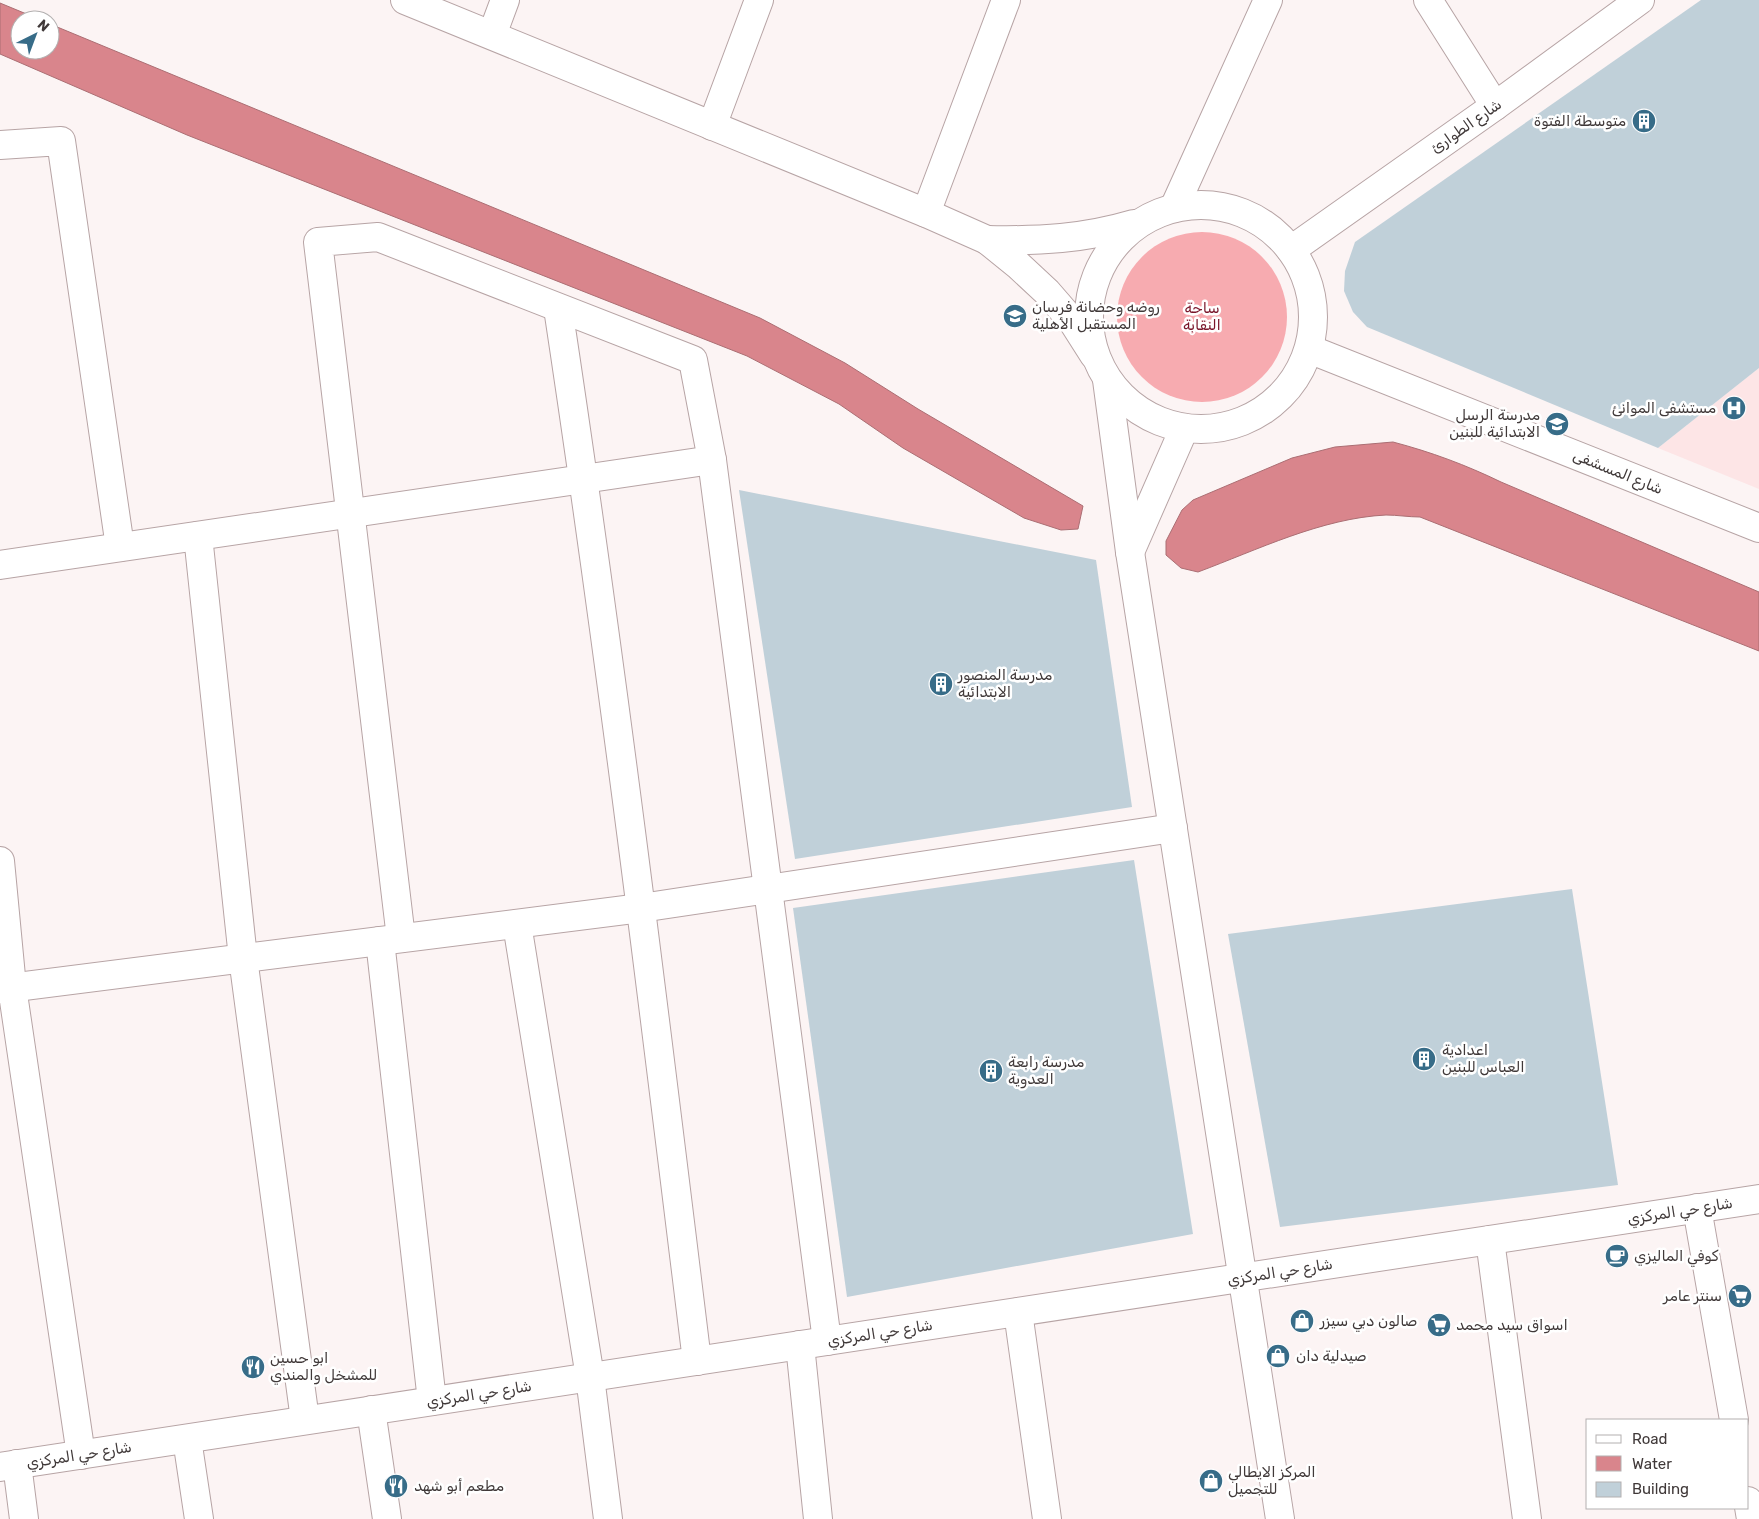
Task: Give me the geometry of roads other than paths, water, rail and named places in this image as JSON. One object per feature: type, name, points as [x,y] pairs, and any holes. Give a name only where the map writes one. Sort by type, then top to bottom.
[{"type":"street","points":[[405,0],[926,213],[987,240],[1047,292],[1073,322],[1107,380],[1128,404],[1154,420],[1184,429],[1216,429],[1247,420],[1280,397],[1296,378],[1309,350],[1313,315],[1307,280],[1291,250],[1267,226],[1238,211],[1206,204],[1174,208],[1140,222],[1103,233],[1026,241],[987,240]]},
{"type":"street","points":[[492,35],[505,0]]},
{"type":"street","points":[[712,126],[759,0]]},
{"type":"street","points":[[926,213],[1006,0]]},
{"type":"street","points":[[1174,208],[1268,0]]},
{"type":"street","points":[[1428,0],[1494,106]]},
{"type":"street","name":"شارع الطوارئ","points":[[1291,250],[1640,0]]},
{"type":"street","points":[[0,145],[61,141],[120,547]]},
{"type":"street","points":[[1094,355],[1088,318],[1094,280],[1112,247],[1140,222]]},
{"type":"street","points":[[432,1401],[351,513],[318,242],[378,237],[693,360],[712,460],[827,1341]]},
{"type":"street","points":[[558,308],[584,479],[641,908],[697,1361]]},
{"type":"street","name":"شارع المسشفى","points":[[1309,350],[1759,528]]},
{"type":"street","points":[[1107,380],[1130,552],[1280,1519]]},
{"type":"street","points":[[1130,552],[1184,429]]},
{"type":"street","points":[[0,565],[712,460]]},
{"type":"street","points":[[198,536],[243,958],[305,1420]]},
{"type":"street","points":[[6,988],[641,908],[1174,828]]},
{"type":"street","points":[[0,861],[6,988],[81,1455]]},
{"type":"street","points":[[517,924],[590,1377],[608,1519]]},
{"type":"street","name":"شارع حي المركزي","points":[[8,1466],[1759,1199]]},
{"type":"street","points":[[1697,1208],[1734,1419]]},
{"type":"street","points":[[1490,1240],[1527,1519]]},
{"type":"street","points":[[1018,1312],[1047,1519]]},
{"type":"street","points":[[800,1345],[818,1519]]},
{"type":"street","points":[[371,1410],[387,1519]]},
{"type":"street","points":[[187,1438],[199,1519]]},
{"type":"street","points":[[8,1466],[24,1519]]},
{"type":"water","points":[[0,3],[17,10],[10,10],[10,58],[0,54]]},
{"type":"water","points":[[60,28],[760,318],[845,363],[918,409],[1083,506],[1078,529],[1061,530],[1024,518],[903,448],[839,404],[747,356],[187,135],[14,60],[60,60]]},
{"type":"water","points":[[1393,442],[1461,465],[1759,592],[1759,651],[1420,517],[1386,515],[1338,522],[1290,536],[1198,572],[1181,568],[1166,555],[1166,541],[1182,510],[1193,500],[1292,458],[1335,447]]},
{"type":"place","name":"متوسطة الفتوة","points":[[1644,121]]},
{"type":"place","name":"روضه وحضانة فرسان المستقبل الأهلية","points":[[1015,316]]},
{"type":"place","name":"مستشفى الموانئ","points":[[1734,408]]},
{"type":"place","name":"مدرسة الرسل الابتدائية للبنين","points":[[1557,424]]},
{"type":"place","name":"مدرسة المنصور الابتدائية","points":[[941,684]]},
{"type":"place","name":"اعدادية العباس للبنين","points":[[1424,1059]]},
{"type":"place","name":"مدرسة رابعة العدوية","points":[[991,1071]]},
{"type":"place","name":"كوفي الماليزي","points":[[1617,1256]]},
{"type":"place","name":"سنتر عامر","points":[[1740,1296]]},
{"type":"place","name":"صالون دبي سيزر","points":[[1302,1321]]},
{"type":"place","name":"اسواق سيد محمد","points":[[1439,1325]]},
{"type":"place","name":"صيدلية دان","points":[[1278,1356]]},
{"type":"place","name":"ابو حسين للمشخل والمندي","points":[[253,1367]]},
{"type":"place","name":"المركز الايطالي للتجميل","points":[[1211,1481]]},
{"type":"place","name":"مطعم أبو شهد","points":[[396,1486]]},
{"type":"park label","name":"ساحة النقابة","points":[[1202,316]]}]
